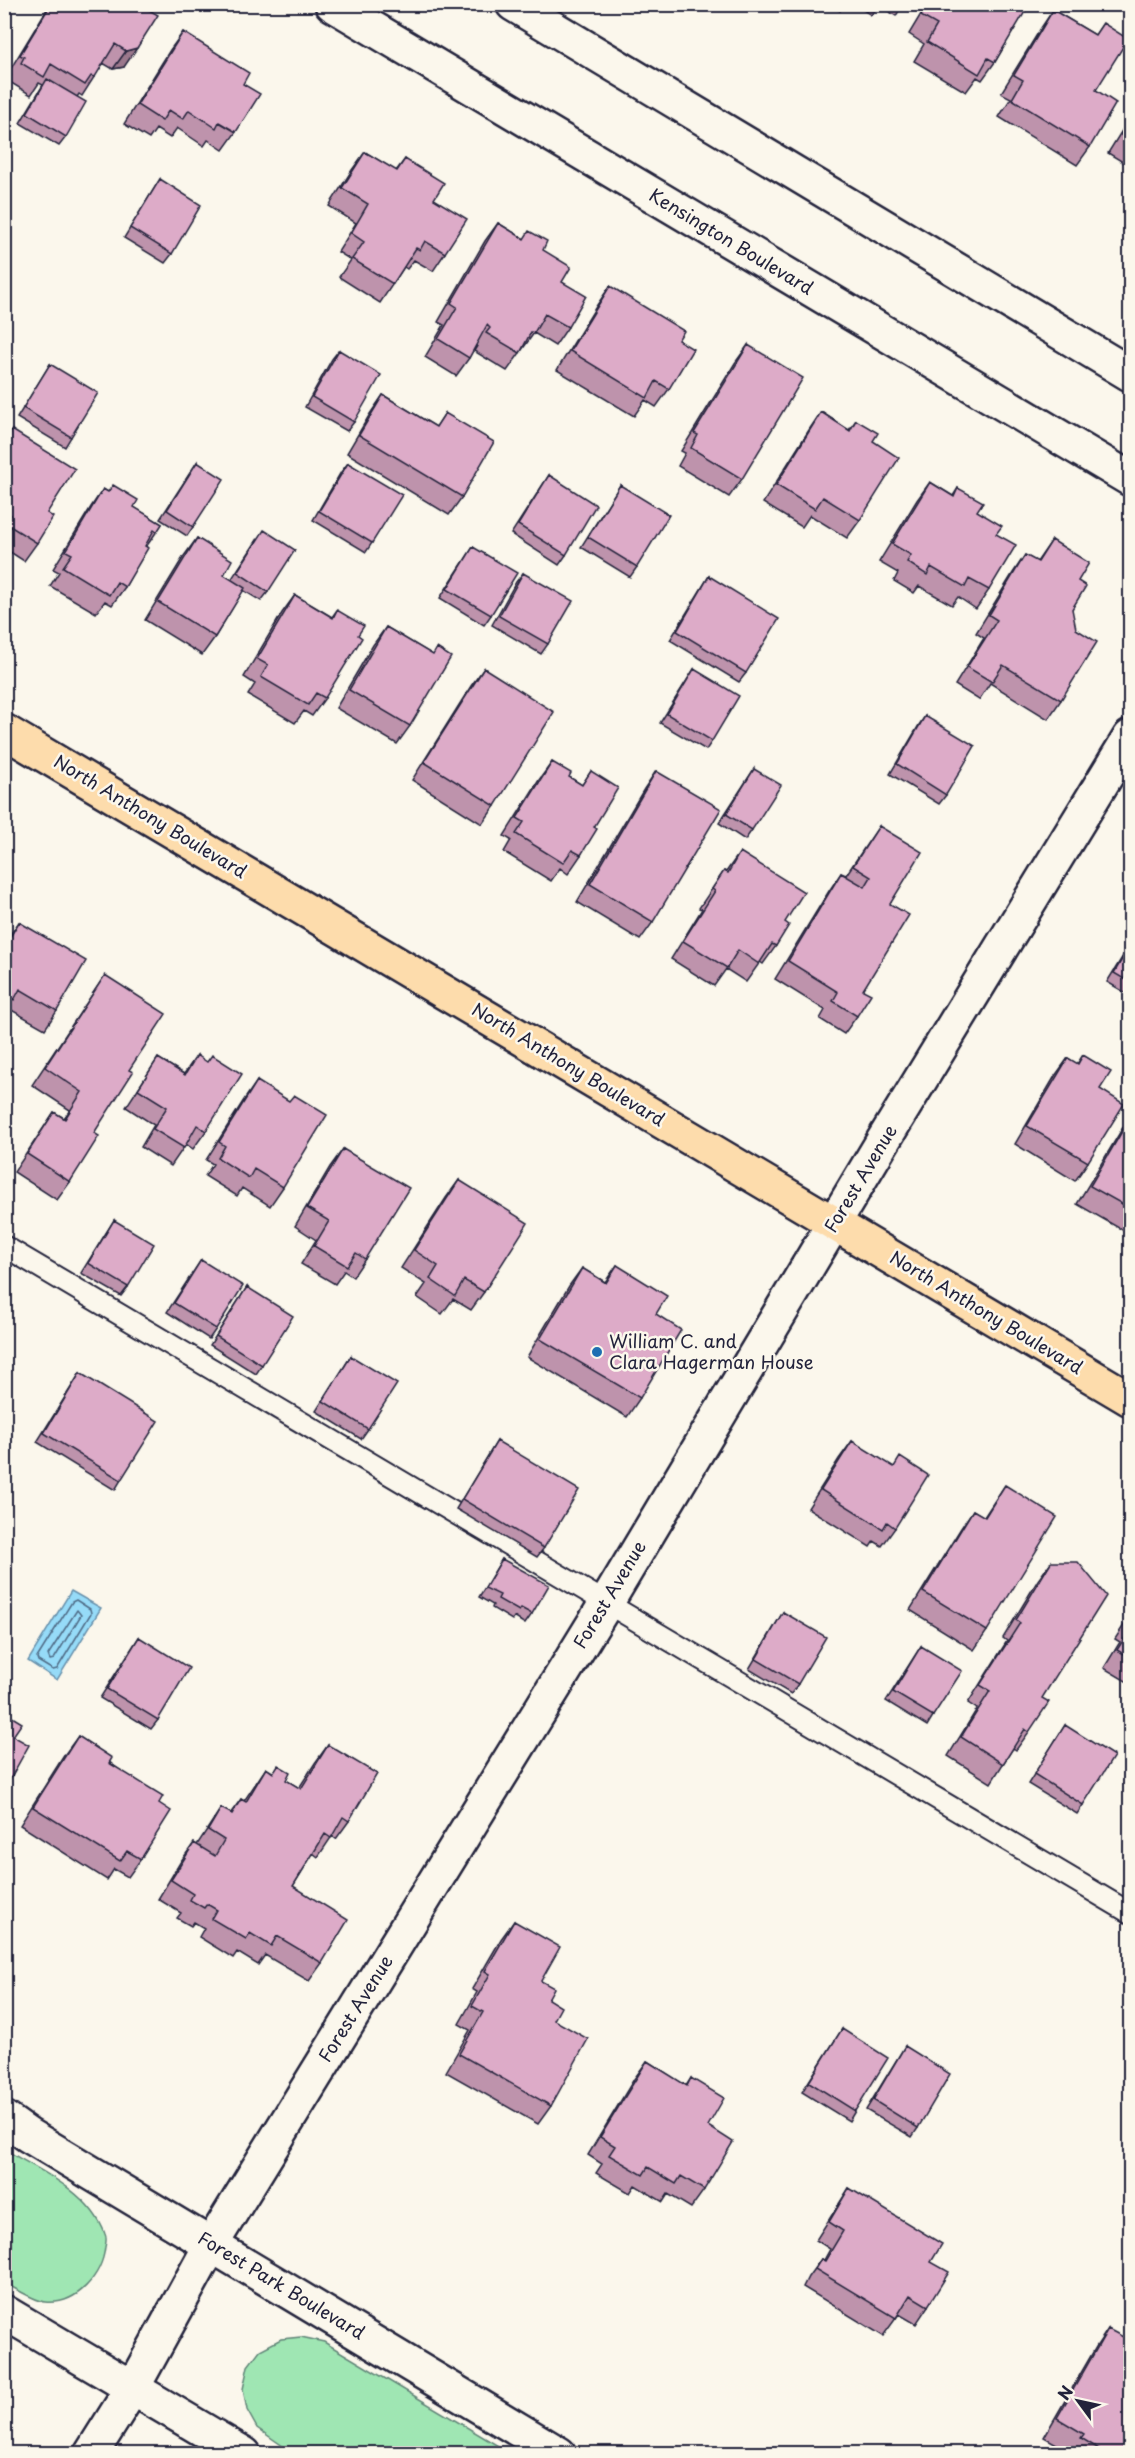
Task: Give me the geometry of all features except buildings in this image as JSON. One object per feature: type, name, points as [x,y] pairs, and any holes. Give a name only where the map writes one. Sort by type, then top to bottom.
[{"type":"main road","name":"North Anthony Boulevard","points":[[4,731],[1131,1399]]},
{"type":"street","name":"Kensington Boulevard","points":[[332,4],[1131,479]]},
{"type":"street","points":[[513,4],[1131,374]]},
{"type":"street","name":"Forest Avenue","points":[[91,2454],[133,2386],[212,2245],[607,1602],[1131,737]]},
{"type":"street","name":"Forest Park Boulevard","points":[[4,2118],[28,2135],[559,2454]]},
{"type":"street","points":[[4,2312],[133,2386],[244,2454]]},
{"type":"lane","points":[[4,1246],[1131,1913]]},
{"type":"green space","points":[[5,2150],[63,2184],[88,2206],[98,2219],[105,2234],[106,2244],[99,2268],[86,2286],[68,2299],[57,2302],[41,2301],[5,2283]]},
{"type":"green space","points":[[301,2337],[324,2342],[510,2453],[293,2453],[257,2428],[247,2410],[243,2389],[248,2366],[260,2350],[281,2339]]},
{"type":"water","points":[[71,1591],[101,1608],[57,1680],[28,1661]]},
{"type":"place","name":"William C. and Clara Hagerman House","points":[[597,1352]]}]
